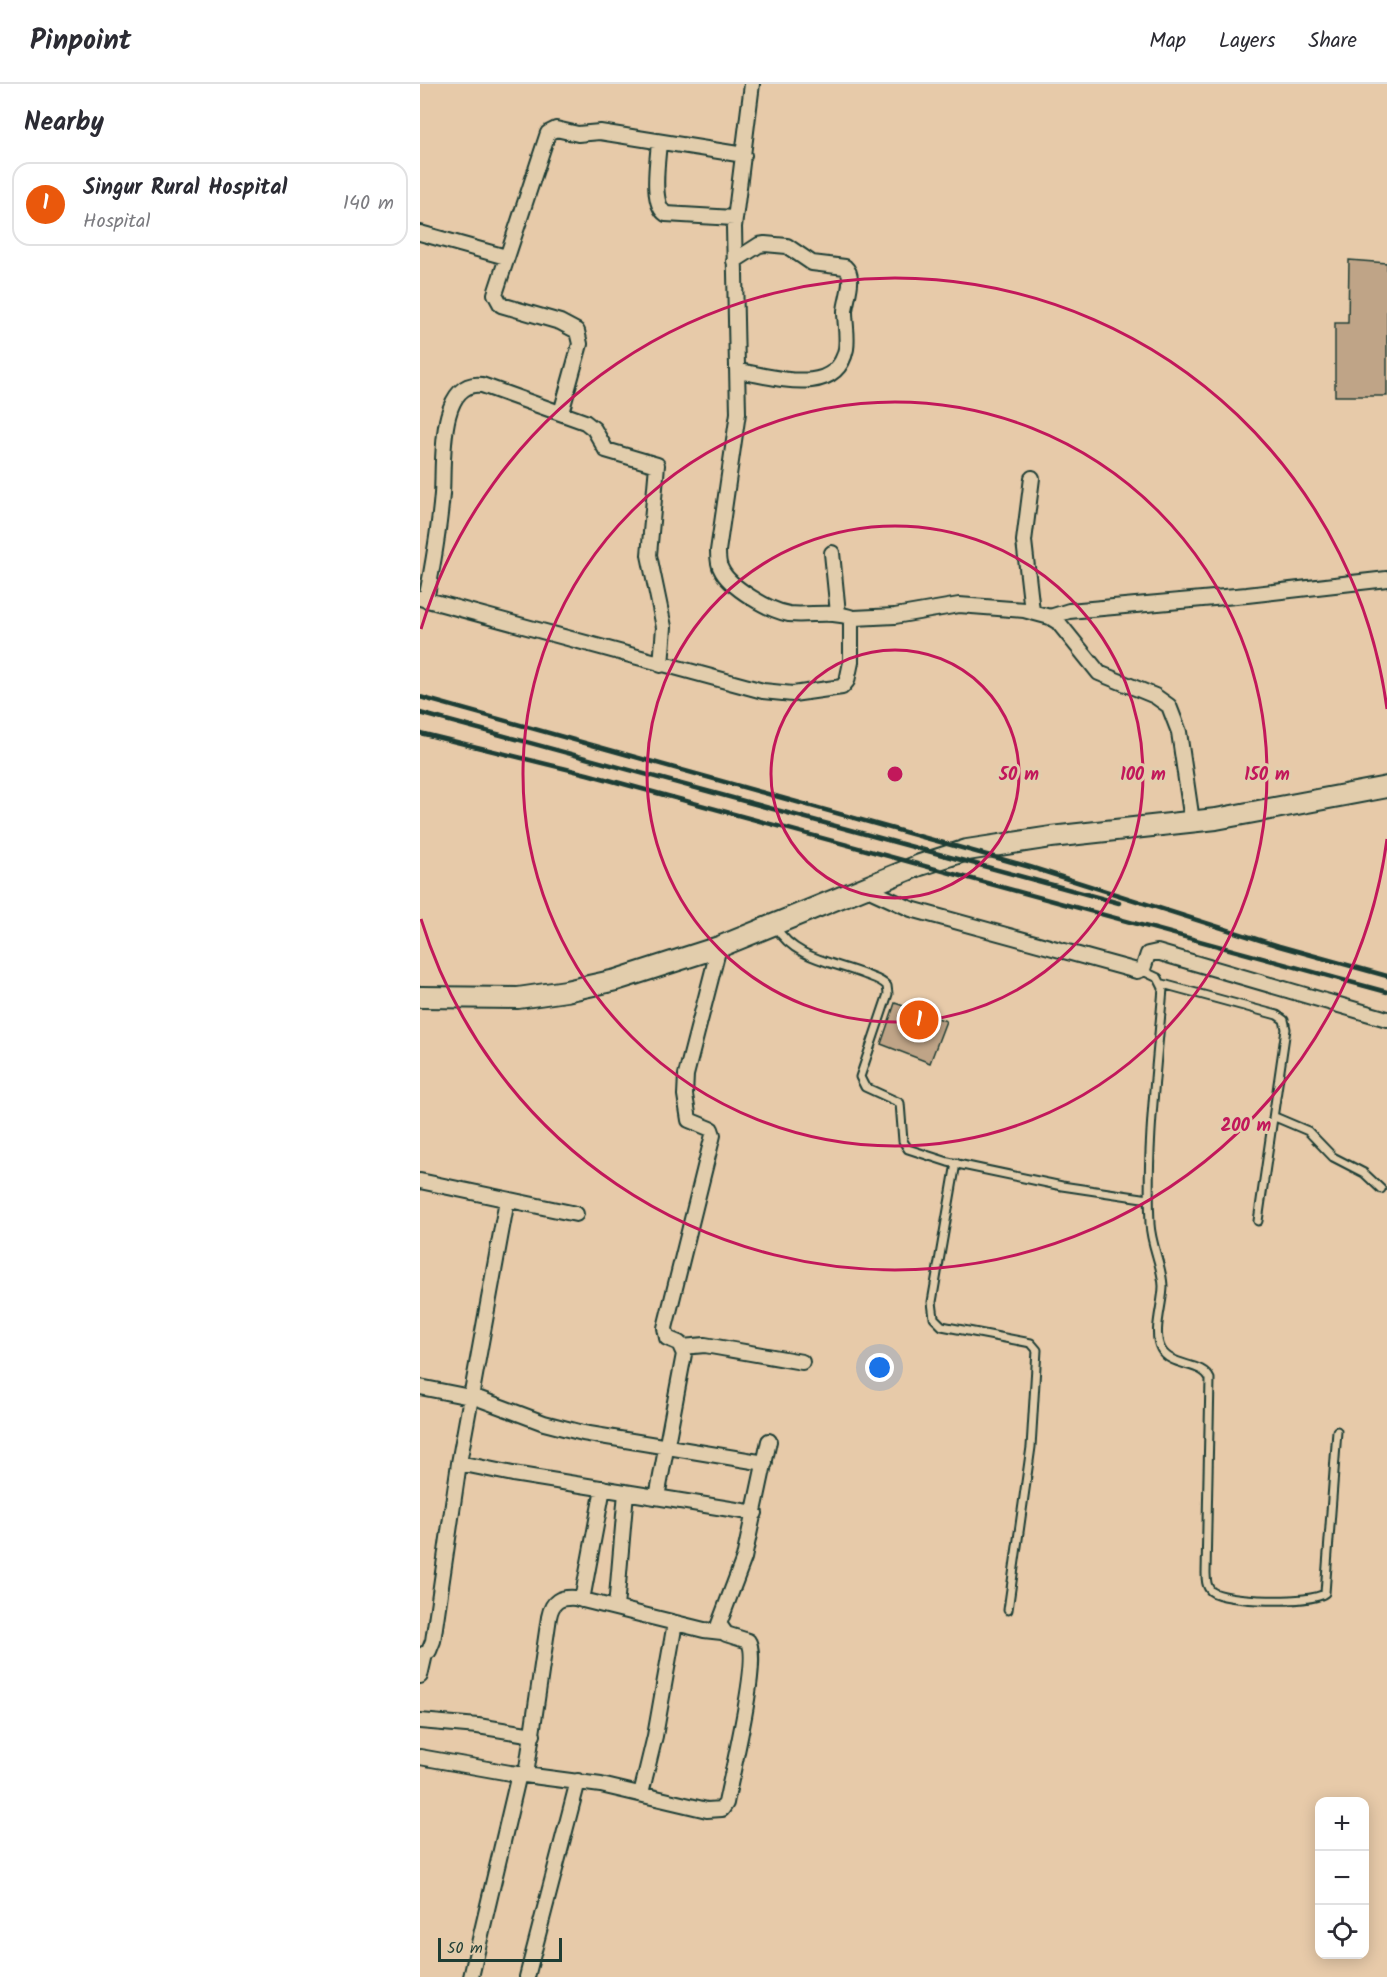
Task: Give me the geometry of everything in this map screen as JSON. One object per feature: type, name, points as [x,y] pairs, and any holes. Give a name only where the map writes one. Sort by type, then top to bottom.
[{"type":"main road","points":[[420,997],[518,998],[616,980],[719,947],[920,865],[967,850],[1041,838],[1192,821],[1387,787]]},
{"type":"street","points":[[752,84],[734,218],[738,413],[718,551],[720,568],[742,591],[780,611],[838,614],[854,618],[895,616],[959,605],[1032,611],[1050,616],[1059,622],[1099,673],[1155,696],[1169,706],[1179,732],[1192,821]]},
{"type":"street","points":[[561,414],[580,344],[579,335],[574,328],[560,322],[498,303],[495,294],[550,131],[600,132],[744,155]]},
{"type":"street","points":[[659,142],[656,198],[662,211],[734,218]]},
{"type":"street","points":[[420,233],[506,257]]},
{"type":"street","points":[[734,261],[759,245],[772,244],[792,249],[812,263],[845,267],[850,276],[845,312],[846,350],[831,374],[807,381],[738,371]]},
{"type":"street","points":[[661,665],[664,627],[652,576],[650,555],[657,465],[606,450],[590,424],[482,385],[468,385],[459,392],[443,435],[442,492],[423,599],[661,665],[763,691],[793,694],[839,689],[847,681],[851,621],[854,618]]},
{"type":"street","points":[[1032,478],[1024,541],[1032,611]]},
{"type":"street","points":[[832,553],[838,614]]},
{"type":"street","points":[[1050,616],[1079,610],[1247,595],[1387,579]]},
{"type":"street","points":[[865,888],[911,909],[1141,970],[1148,954],[1157,952],[1387,1019]]},
{"type":"street","points":[[719,947],[686,1075],[685,1095],[689,1120],[711,1129],[713,1135],[665,1328],[667,1338],[682,1347],[705,1345],[802,1362]]},
{"type":"street","points":[[420,1181],[576,1214]]},
{"type":"street","points":[[420,1676],[423,1655],[433,1641],[459,1463],[507,1200]]},
{"type":"street","points":[[657,1497],[684,1354],[682,1347]]},
{"type":"street","points":[[420,1387],[472,1397],[564,1428],[765,1463]]},
{"type":"street","points":[[722,1632],[720,1620],[744,1558],[769,1441]]},
{"type":"street","points":[[459,1463],[755,1513]]},
{"type":"street","points":[[582,1600],[603,1488]]},
{"type":"street","points":[[616,1608],[626,1492]]},
{"type":"street","points":[[420,1757],[523,1775],[578,1781],[707,1810],[718,1810],[726,1803],[746,1706],[753,1653],[748,1641],[722,1632],[582,1600],[567,1598],[557,1600],[551,1609],[532,1735],[523,1775],[471,1977]]},
{"type":"street","points":[[641,1794],[655,1736],[675,1623]]},
{"type":"street","points":[[420,1721],[478,1726],[532,1735]]},
{"type":"street","points":[[526,1977],[578,1781]]},
{"type":"lane","points":[[774,925],[785,942],[797,951],[885,983],[888,994],[860,1073],[860,1081],[865,1087],[900,1103],[903,1141],[909,1149],[956,1163],[1093,1192],[1149,1199]]},
{"type":"lane","points":[[1141,970],[1163,984],[1277,1015],[1284,1020],[1286,1029],[1275,1117],[1258,1221]]},
{"type":"lane","points":[[1163,984],[1149,1143],[1151,1233],[1163,1284],[1159,1345],[1166,1356],[1203,1371],[1210,1379],[1206,1573],[1208,1587],[1212,1591],[1235,1598],[1312,1599],[1325,1593],[1337,1431]]},
{"type":"lane","points":[[1275,1117],[1308,1131],[1333,1157],[1364,1173],[1381,1189]]},
{"type":"lane","points":[[956,1163],[932,1302],[934,1318],[942,1326],[1031,1343],[1037,1350],[1032,1447],[1008,1610]]},
{"type":"building","points":[[1349,260],[1387,263],[1387,396],[1335,396],[1335,323],[1348,323]]},
{"type":"building","points":[[895,1003],[946,1021],[930,1063],[881,1044]]},
{"type":"railway","points":[[420,697],[1030,867],[1279,946],[1387,976]]},
{"type":"railway","points":[[420,713],[1119,903]]},
{"type":"railway","points":[[420,733],[587,774],[1387,992]]},
{"type":"place","name":"Singur Rural Hospital","points":[[919,1020]]}]
